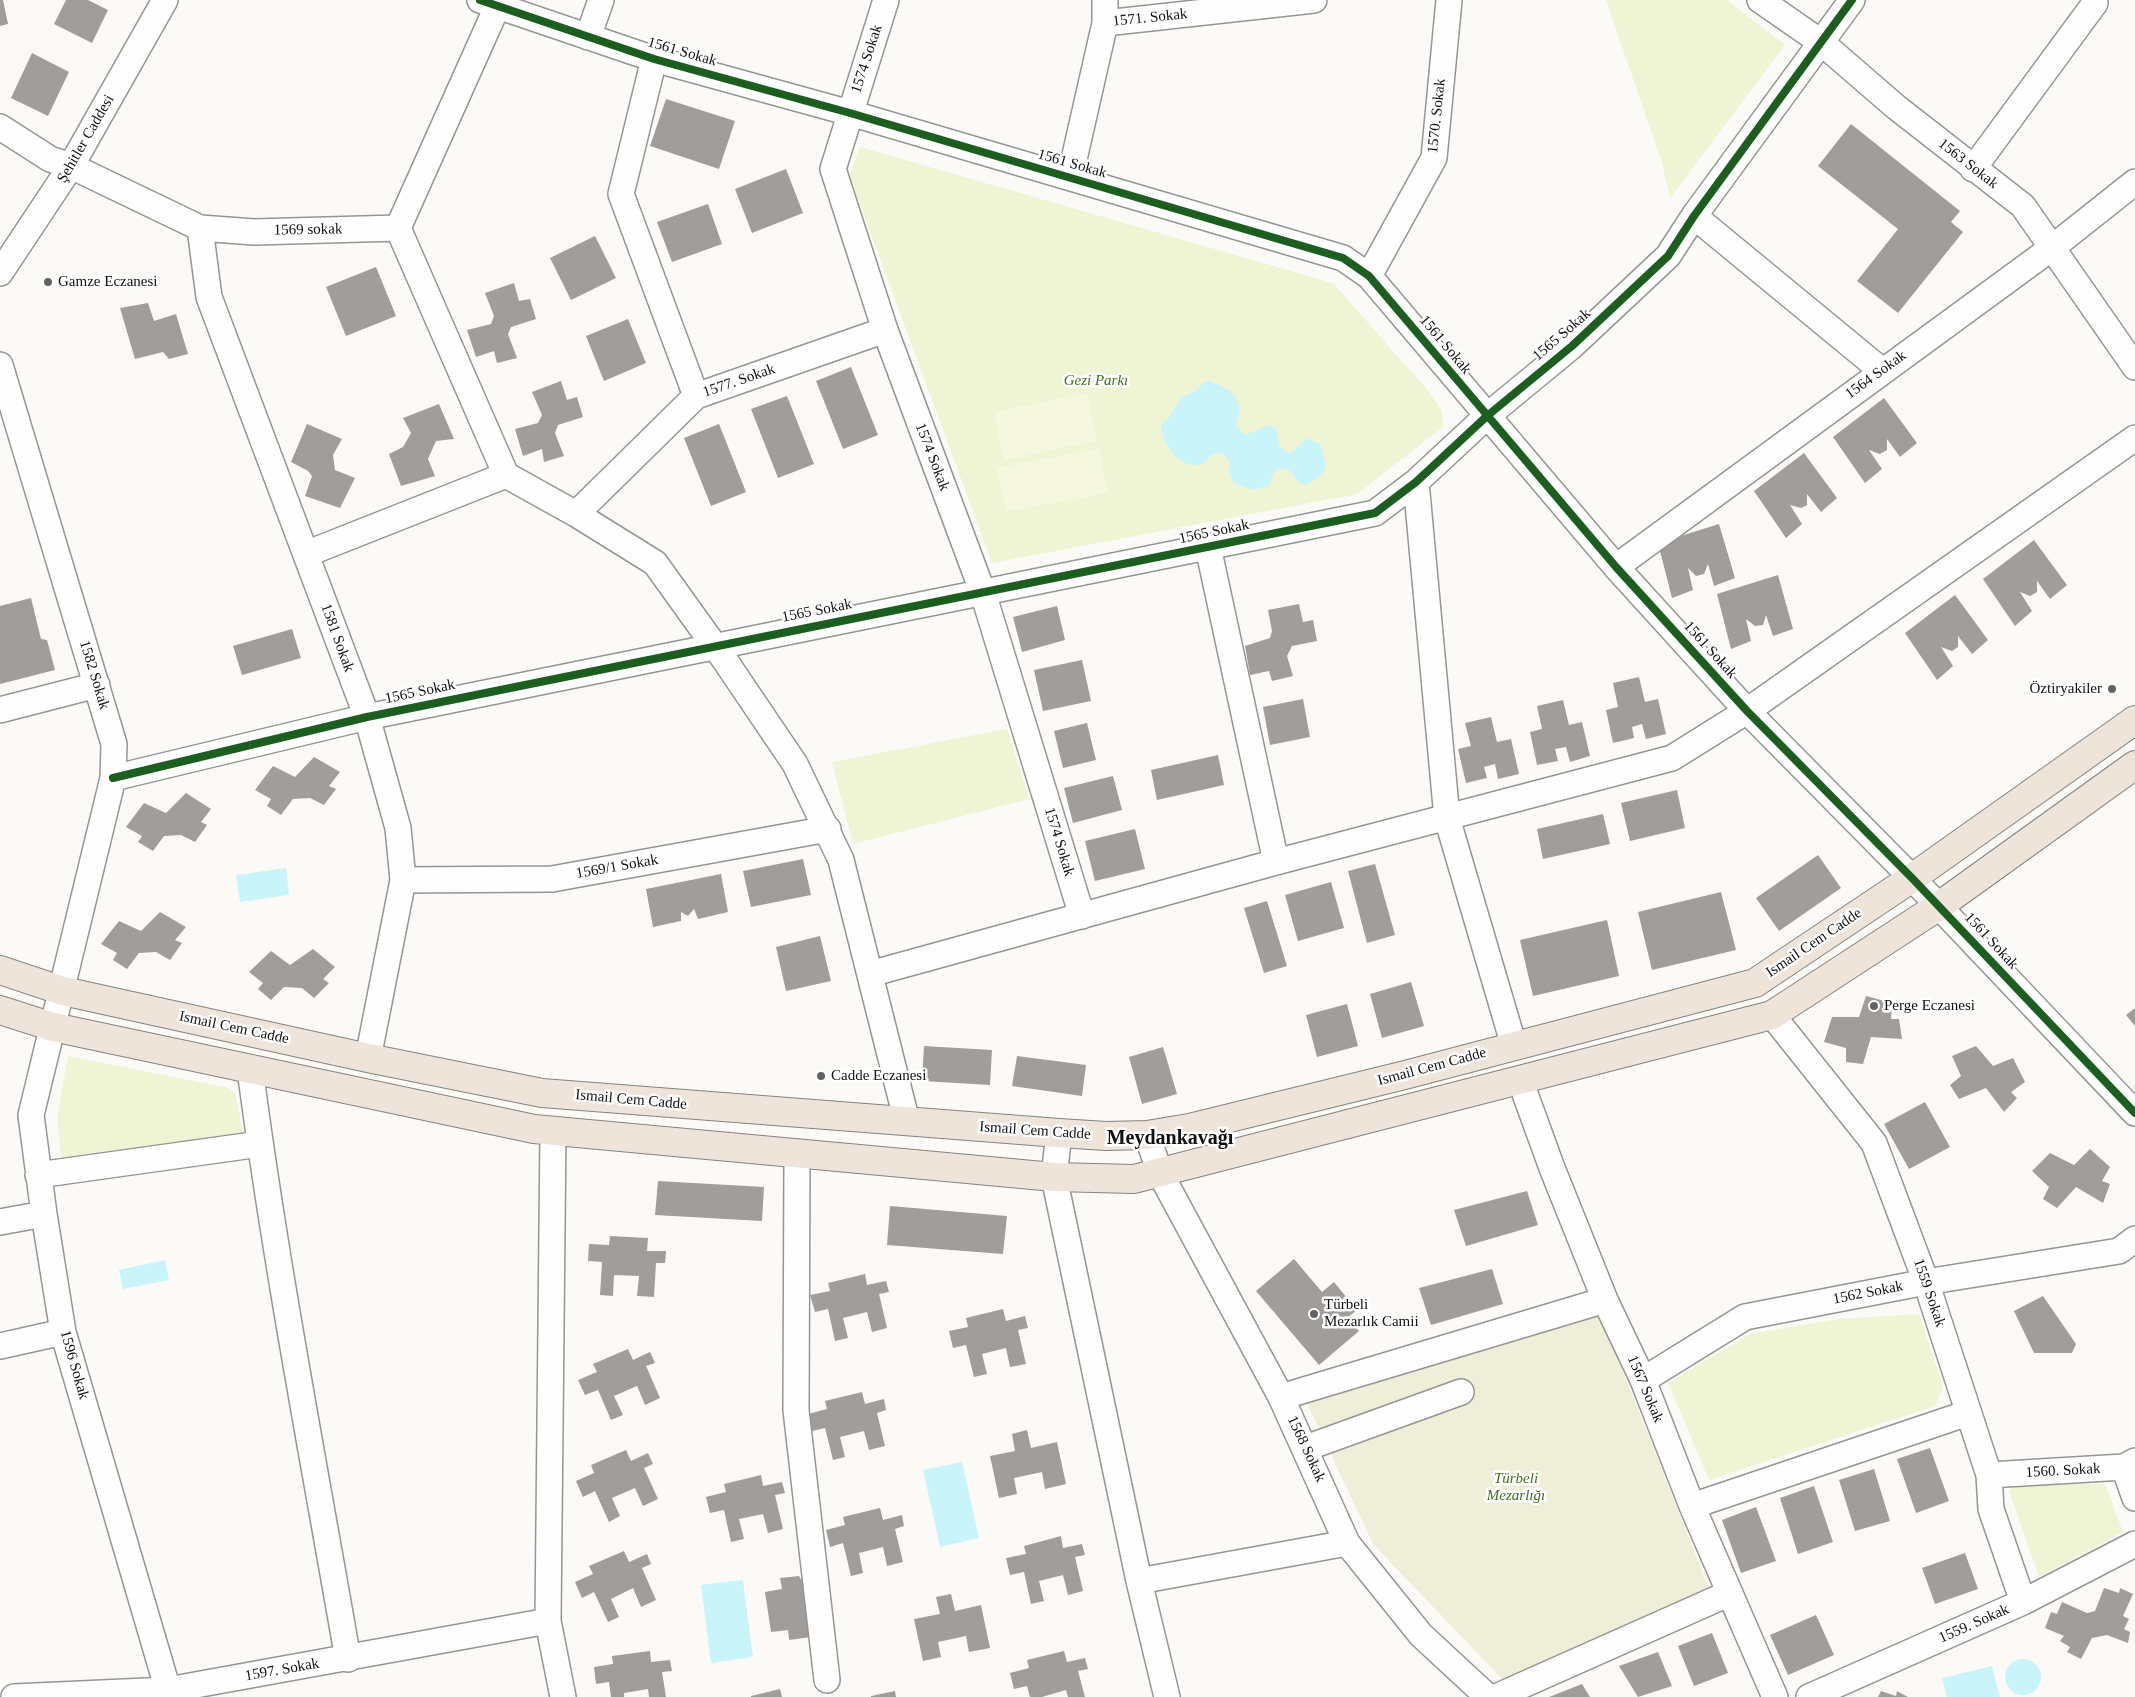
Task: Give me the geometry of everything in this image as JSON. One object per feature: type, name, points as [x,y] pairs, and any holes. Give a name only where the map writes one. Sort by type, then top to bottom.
[{"type":"main road","name":"Ismail Cem Cadde","points":[[0,970],[63,991],[368,1058],[542,1093],[1059,1133],[1106,1136],[1146,1135],[1198,1126],[1405,1075],[1755,983],[1912,878],[2135,720]]},
{"type":"main road","points":[[0,1010],[53,1027],[534,1129],[1054,1177],[1134,1180],[1772,1015],[1939,906],[2135,765]]},
{"type":"street","name":"Şehitler Caddesi","points":[[0,273],[72,166],[165,0]]},
{"type":"street","points":[[588,37],[601,0]]},
{"type":"street","name":"1574 Sokak","points":[[886,0],[833,169],[885,330],[983,593],[1082,916]]},
{"type":"street","name":"1571. Sokak","points":[[1105,12],[1314,0]]},
{"type":"street","name":"1570. Sokak","points":[[1369,276],[1434,158],[1449,0]]},
{"type":"street","name":"1563 Sokak","points":[[1760,0],[1822,43],[1896,107],[1973,169],[2023,206],[2135,367]]},
{"type":"street","name":"1565 Sokak","points":[[113,778],[367,717],[1375,513],[1416,482],[1487,416],[1572,346],[1668,256],[1694,216],[1852,0]]},
{"type":"street","points":[[1973,169],[2095,3]]},
{"type":"street","points":[[489,4],[398,228],[506,475],[576,514],[654,564],[714,646],[795,764],[828,828],[840,860],[906,1122]]},
{"type":"street","name":"1561 Sokak","points":[[489,4],[654,59],[850,113],[1343,258],[1369,276],[1616,567],[1747,711],[1912,878],[2135,1113]]},
{"type":"street","points":[[1070,178],[1105,12]]},
{"type":"street","points":[[654,59],[621,194],[696,396]]},
{"type":"street","name":"1569 sokak","points":[[0,127],[50,160],[72,166],[200,228],[254,232],[398,228]]},
{"type":"street","name":"1564 Sokak","points":[[1616,567],[1882,370],[2053,247],[2135,182]]},
{"type":"street","points":[[1694,216],[1882,370]]},
{"type":"street","name":"1581 Sokak","points":[[200,228],[209,297],[367,717],[398,828],[403,880],[390,936],[368,1058]]},
{"type":"street","name":"1577. Sokak","points":[[576,514],[696,396],[885,330]]},
{"type":"street","name":"1582 Sokak","points":[[0,365],[114,744],[113,778],[53,1027]]},
{"type":"street","points":[[870,974],[1276,862],[1672,758],[1747,711],[2135,438]]},
{"type":"street","points":[[306,554],[506,475]]},
{"type":"street","points":[[1416,482],[1447,818],[1514,1046]]},
{"type":"street","points":[[1208,548],[1276,862]]},
{"type":"street","points":[[0,710],[97,685]]},
{"type":"street","name":"1569/1 Sokak","points":[[403,880],[552,879],[828,828]]},
{"type":"street","name":"1559 Sokak","points":[[1772,1015],[1874,1143],[1926,1282],[1989,1475],[1991,1509],[2023,1602]]},
{"type":"street","name":"1596 Sokak","points":[[53,1027],[31,1114],[38,1175],[64,1332],[169,1694]]},
{"type":"street","points":[[250,1069],[260,1144],[348,1659]]},
{"type":"street","name":"1567 Sokak","points":[[1520,1080],[1552,1168],[1606,1300],[1643,1380],[1692,1506],[1775,1697]]},
{"type":"street","points":[[553,1130],[548,1621],[563,1697]]},
{"type":"street","points":[[1059,1133],[1054,1177],[1139,1581],[1167,1697]]},
{"type":"street","name":"1568 Sokak","points":[[1146,1135],[1160,1173],[1282,1397],[1347,1543],[1421,1636],[1488,1697]]},
{"type":"street","points":[[38,1175],[260,1144]]},
{"type":"street","points":[[797,1153],[796,1410],[827,1680]]},
{"type":"street","points":[[0,1222],[44,1214]]},
{"type":"street","name":"1562 Sokak","points":[[1643,1380],[1745,1318],[1926,1282],[2119,1251],[2135,1239]]},
{"type":"street","points":[[1282,1397],[1606,1300]]},
{"type":"street","points":[[0,1346],[64,1332]]},
{"type":"street","points":[[1306,1448],[1461,1392]]},
{"type":"street","points":[[1692,1506],[1968,1413]]},
{"type":"street","points":[[2130,1464],[2135,1498]]},
{"type":"street","name":"1560. Sokak","points":[[1989,1475],[2130,1464]]},
{"type":"street","points":[[1139,1581],[1347,1543]]},
{"type":"street","name":"1559. Sokak","points":[[1809,1697],[2023,1602],[2135,1544]]},
{"type":"street","points":[[1496,1697],[1730,1592]]},
{"type":"street","name":"1597. Sokak","points":[[14,1697],[169,1694],[548,1621]]},
{"type":"green space","points":[[1606,0],[1727,0],[1785,45],[1670,198],[1662,163]]},
{"type":"green space","name":"Gezi Parkı","points":[[860,147],[1333,283],[1430,393],[1442,411],[1443,427],[1357,494],[992,563],[851,180],[850,173]]},
{"type":"green space","points":[[1087,393],[1097,441],[1003,460],[994,412]]},
{"type":"green space","points":[[1099,448],[1108,493],[1006,512],[997,468]]},
{"type":"green space","points":[[1007,729],[1029,799],[853,844],[832,762]]},
{"type":"green space","points":[[68,1056],[229,1088],[235,1094],[244,1134],[62,1163],[57,1120]]},
{"type":"green space","name":"Türbeli Mezarlığı","points":[[1600,1314],[1711,1594],[1505,1682],[1373,1544],[1307,1403]]},
{"type":"green space","points":[[1919,1314],[1943,1387],[1935,1406],[1709,1480],[1668,1383],[1750,1334],[1838,1319]]},
{"type":"green space","points":[[2016,1484],[2105,1484],[2123,1532],[2039,1577],[2009,1491]]},
{"type":"water","points":[[1210,381],[1231,391],[1237,400],[1240,409],[1236,426],[1245,435],[1269,425],[1277,429],[1279,446],[1288,453],[1294,451],[1307,438],[1321,445],[1326,467],[1322,474],[1314,481],[1304,485],[1297,481],[1291,471],[1283,468],[1274,472],[1269,486],[1253,490],[1234,483],[1230,475],[1229,459],[1221,453],[1213,454],[1201,464],[1193,465],[1179,459],[1168,446],[1161,424],[1170,417],[1180,399],[1198,389],[1203,383]]},
{"type":"water","points":[[286,868],[289,895],[240,902],[236,875]]},
{"type":"water","points":[[165,1260],[169,1280],[123,1289],[119,1270]]},
{"type":"water","points":[[962,1462],[979,1538],[940,1547],[923,1470]]},
{"type":"water","points":[[743,1580],[753,1657],[711,1663],[701,1585]]},
{"type":"water","points":[[2023,1659],[2035,1665],[2041,1677],[2035,1689],[2023,1695],[2011,1689],[2005,1677],[2011,1665]]},
{"type":"water","points":[[1992,1666],[2000,1697],[1947,1697],[1942,1678]]},
{"type":"building","points":[[0,0],[3,0],[8,24],[0,26]]},
{"type":"building","points":[[66,0],[88,0],[108,10],[92,43],[54,24]]},
{"type":"building","points":[[32,53],[69,72],[48,116],[11,98]]},
{"type":"building","points":[[666,99],[735,121],[719,169],[650,146]]},
{"type":"building","points":[[1851,124],[1960,211],[1951,222],[1963,232],[1898,313],[1857,281],[1898,229],[1818,166]]},
{"type":"building","points":[[786,169],[803,213],[752,233],[735,189]]},
{"type":"building","points":[[708,204],[722,244],[672,262],[657,222]]},
{"type":"building","points":[[595,236],[616,278],[571,300],[550,258]]},
{"type":"building","points":[[376,267],[396,316],[346,336],[326,287]]},
{"type":"building","points":[[514,283],[519,301],[530,299],[536,319],[511,327],[508,334],[517,358],[497,363],[494,351],[476,357],[467,330],[491,324],[494,316],[485,293]]},
{"type":"building","points":[[148,303],[154,321],[176,314],[188,354],[169,359],[163,352],[135,359],[120,308]]},
{"type":"building","points":[[628,319],[646,363],[604,381],[586,336]]},
{"type":"building","points":[[851,367],[878,435],[843,449],[816,381]]},
{"type":"building","points":[[561,381],[567,400],[577,397],[583,417],[558,425],[555,433],[564,456],[544,462],[542,449],[523,456],[515,429],[538,423],[542,415],[532,392]]},
{"type":"building","points":[[787,396],[814,464],[778,478],[751,409]]},
{"type":"building","points":[[1884,398],[1917,443],[1900,457],[1887,439],[1887,450],[1880,454],[1869,450],[1882,469],[1865,483],[1833,437]]},
{"type":"building","points":[[439,404],[454,439],[436,441],[428,459],[435,476],[401,486],[389,454],[403,447],[411,433],[403,418]]},
{"type":"building","points":[[307,424],[342,439],[333,455],[335,470],[355,478],[340,508],[305,496],[312,476],[308,471],[291,462]]},
{"type":"building","points":[[719,424],[746,492],[711,506],[684,438]]},
{"type":"building","points":[[1804,453],[1837,498],[1821,512],[1807,494],[1807,505],[1801,508],[1790,505],[1802,524],[1786,538],[1754,491]]},
{"type":"building","points":[[1719,524],[1735,578],[1714,586],[1708,564],[1704,574],[1696,576],[1688,568],[1693,590],[1672,598],[1658,543]]},
{"type":"building","points":[[2034,540],[2067,585],[2050,599],[2037,581],[2037,592],[2030,596],[2020,592],[2032,611],[2015,626],[1983,579]]},
{"type":"building","points":[[1778,575],[1793,629],[1773,636],[1766,615],[1763,625],[1755,626],[1746,619],[1751,641],[1731,649],[1717,594]]},
{"type":"building","points":[[1955,595],[1988,640],[1972,654],[1958,636],[1958,647],[1952,651],[1941,647],[1953,666],[1937,680],[1905,633]]},
{"type":"building","points":[[31,598],[41,639],[47,640],[55,670],[0,684],[0,606]]},
{"type":"building","points":[[1299,604],[1303,622],[1313,620],[1317,641],[1292,646],[1287,656],[1293,676],[1272,681],[1269,671],[1250,675],[1245,646],[1270,638],[1272,631],[1268,610]]},
{"type":"building","points":[[1057,606],[1065,640],[1022,652],[1013,617]]},
{"type":"building","points":[[292,629],[301,658],[242,675],[233,646]]},
{"type":"building","points":[[1082,660],[1091,701],[1043,711],[1034,670]]},
{"type":"building","points":[[1639,677],[1645,702],[1658,699],[1666,734],[1646,739],[1642,724],[1632,727],[1634,738],[1613,743],[1606,710],[1618,707],[1613,683]]},
{"type":"building","points":[[1303,699],[1310,737],[1270,745],[1263,707]]},
{"type":"building","points":[[1563,700],[1569,725],[1582,722],[1590,756],[1570,762],[1566,747],[1555,749],[1558,761],[1537,765],[1530,732],[1542,729],[1537,706]]},
{"type":"building","points":[[1491,717],[1497,742],[1511,739],[1519,774],[1498,779],[1495,764],[1484,767],[1487,778],[1466,783],[1458,749],[1471,746],[1465,723]]},
{"type":"building","points":[[1087,723],[1096,760],[1063,768],[1054,731]]},
{"type":"building","points":[[1218,755],[1224,785],[1157,800],[1151,770]]},
{"type":"building","points":[[314,757],[340,772],[329,786],[336,789],[324,805],[310,798],[293,799],[281,815],[267,806],[271,799],[255,790],[273,766],[295,777]]},
{"type":"building","points":[[1113,776],[1122,810],[1073,823],[1064,788]]},
{"type":"building","points":[[1677,790],[1685,828],[1630,841],[1621,803]]},
{"type":"building","points":[[186,793],[211,809],[201,822],[207,825],[195,842],[181,835],[164,836],[153,851],[138,842],[142,836],[126,827],[144,803],[166,813]]},
{"type":"building","points":[[1603,814],[1610,844],[1543,859],[1537,829]]},
{"type":"building","points":[[1135,829],[1145,869],[1095,881],[1085,841]]},
{"type":"building","points":[[1818,855],[1841,888],[1779,931],[1756,898]]},
{"type":"building","points":[[803,859],[811,895],[751,907],[743,871]]},
{"type":"building","points":[[1375,864],[1395,935],[1367,943],[1348,871]]},
{"type":"building","points":[[721,874],[728,912],[698,919],[694,909],[688,916],[681,912],[681,921],[653,927],[646,889]]},
{"type":"building","points":[[1331,882],[1344,928],[1298,941],[1285,895]]},
{"type":"building","points":[[1721,892],[1736,950],[1652,970],[1638,912]]},
{"type":"building","points":[[1267,901],[1287,966],[1264,973],[1244,908]]},
{"type":"building","points":[[160,912],[186,927],[175,940],[182,943],[170,960],[156,952],[139,953],[127,969],[113,960],[117,953],[101,944],[119,921],[141,931]]},
{"type":"building","points":[[1607,920],[1619,976],[1533,996],[1520,940]]},
{"type":"building","points":[[820,936],[831,981],[786,991],[776,947]]},
{"type":"building","points":[[313,949],[335,967],[323,979],[329,983],[314,998],[302,988],[284,987],[271,1000],[258,989],[263,983],[249,972],[271,951],[290,965]]},
{"type":"building","points":[[1411,982],[1424,1026],[1382,1038],[1370,994]]},
{"type":"building","points":[[1866,996],[1892,1003],[1891,1019],[1899,1019],[1902,1039],[1871,1037],[1863,1064],[1846,1062],[1846,1048],[1824,1042],[1832,1017],[1859,1017]]},
{"type":"building","points":[[1347,1004],[1358,1046],[1317,1057],[1306,1015]]},
{"type":"building","points":[[2135,1008],[2135,1026],[2126,1015]]},
{"type":"building","points":[[924,1046],[992,1050],[990,1085],[922,1081]]},
{"type":"building","points":[[1976,1046],[1993,1066],[2013,1058],[2025,1082],[2011,1092],[2017,1098],[2004,1112],[1986,1088],[1959,1099],[1950,1085],[1961,1076],[1952,1056]]},
{"type":"building","points":[[1163,1047],[1177,1094],[1142,1104],[1129,1057]]},
{"type":"building","points":[[1017,1056],[1086,1065],[1082,1096],[1012,1086]]},
{"type":"building","points":[[1925,1102],[1950,1147],[1909,1169],[1884,1124]]},
{"type":"building","points":[[2090,1149],[2110,1167],[2102,1181],[2110,1184],[2103,1203],[2076,1187],[2057,1208],[2043,1199],[2049,1187],[2032,1171],[2050,1153],[2074,1165]]},
{"type":"building","points":[[658,1181],[764,1187],[762,1221],[655,1215]]},
{"type":"building","points":[[1527,1191],[1538,1225],[1466,1246],[1454,1210]]},
{"type":"building","points":[[890,1206],[1007,1216],[1003,1254],[887,1245]]},
{"type":"building","points":[[610,1236],[648,1238],[647,1251],[666,1251],[665,1263],[656,1263],[654,1297],[637,1296],[639,1276],[614,1275],[613,1296],[600,1295],[602,1262],[588,1261],[589,1244],[609,1245]]},
{"type":"building","name":"Türbeli Mezarlık Camii","points":[[1294,1259],[1322,1292],[1334,1282],[1357,1310],[1347,1318],[1359,1331],[1319,1365],[1256,1291]]},
{"type":"building","points":[[1492,1269],[1503,1304],[1431,1325],[1419,1288]]},
{"type":"building","points":[[865,1274],[867,1285],[886,1281],[889,1292],[879,1294],[887,1328],[872,1332],[867,1312],[843,1318],[848,1338],[835,1341],[828,1309],[815,1312],[810,1295],[830,1291],[828,1283]]},
{"type":"building","points":[[2043,1296],[2076,1344],[2072,1353],[2034,1353],[2014,1311]]},
{"type":"building","points":[[1003,1309],[1006,1321],[1025,1316],[1028,1328],[1018,1330],[1026,1364],[1010,1367],[1006,1348],[982,1354],[987,1374],[974,1377],[966,1345],[953,1348],[949,1331],[968,1327],[966,1318]]},
{"type":"building","points":[[628,1349],[633,1360],[650,1352],[655,1363],[646,1366],[660,1398],[645,1405],[637,1386],[614,1396],[623,1415],[611,1420],[598,1390],[585,1395],[578,1380],[597,1372],[593,1364]]},
{"type":"building","points":[[862,1392],[865,1404],[884,1399],[886,1410],[877,1413],[885,1446],[869,1450],[864,1431],[840,1437],[845,1457],[833,1460],[825,1428],[812,1431],[808,1414],[827,1409],[825,1401]]},
{"type":"building","points":[[1027,1430],[1031,1448],[1057,1442],[1066,1484],[1045,1489],[1042,1472],[1014,1478],[1017,1494],[999,1498],[990,1456],[1015,1451],[1012,1434]]},
{"type":"building","points":[[1930,1448],[1949,1501],[1916,1513],[1897,1459]]},
{"type":"building","points":[[626,1450],[631,1461],[648,1453],[653,1464],[644,1468],[658,1499],[643,1506],[635,1488],[612,1498],[620,1516],[609,1522],[595,1491],[583,1497],[576,1481],[594,1473],[591,1465]]},
{"type":"building","points":[[1874,1469],[1890,1521],[1855,1531],[1839,1480]]},
{"type":"building","points":[[761,1475],[763,1486],[782,1482],[785,1493],[775,1495],[783,1529],[768,1533],[763,1514],[739,1519],[744,1539],[731,1542],[724,1510],[710,1513],[706,1497],[726,1492],[724,1484]]},
{"type":"building","points":[[1814,1486],[1833,1542],[1798,1554],[1780,1498]]},
{"type":"building","points":[[1756,1507],[1776,1561],[1741,1573],[1722,1520]]},
{"type":"building","points":[[880,1508],[883,1520],[902,1515],[904,1526],[895,1529],[903,1562],[887,1566],[883,1547],[859,1553],[863,1573],[851,1576],[843,1543],[830,1547],[826,1530],[845,1525],[843,1517]]},
{"type":"building","points":[[1061,1536],[1063,1548],[1082,1544],[1085,1555],[1075,1557],[1083,1591],[1068,1595],[1063,1575],[1039,1581],[1044,1601],[1031,1604],[1024,1572],[1010,1575],[1006,1558],[1026,1554],[1024,1546]]},
{"type":"building","points":[[624,1551],[629,1562],[647,1554],[651,1564],[642,1568],[656,1600],[641,1607],[633,1588],[611,1599],[619,1617],[608,1622],[594,1592],[582,1598],[575,1582],[593,1574],[589,1566]]},
{"type":"building","points":[[1965,1553],[1978,1589],[1935,1604],[1922,1568]]},
{"type":"building","points":[[799,1576],[805,1586],[811,1637],[789,1640],[788,1630],[771,1632],[765,1592],[782,1589],[780,1578]]},
{"type":"building","points":[[2104,1588],[2119,1593],[2120,1588],[2133,1594],[2123,1616],[2129,1619],[2124,1629],[2130,1632],[2128,1643],[2107,1635],[2092,1638],[2081,1659],[2067,1652],[2070,1647],[2060,1641],[2064,1636],[2045,1628],[2051,1612],[2057,1614],[2062,1602],[2087,1613],[2095,1611]]},
{"type":"building","points":[[951,1594],[955,1611],[981,1605],[990,1648],[969,1652],[966,1636],[938,1642],[941,1657],[923,1661],[914,1619],[940,1614],[936,1597]]},
{"type":"building","points":[[1816,1615],[1834,1655],[1788,1675],[1770,1635]]},
{"type":"building","points":[[1712,1633],[1728,1673],[1694,1686],[1678,1646]]},
{"type":"building","points":[[650,1651],[651,1662],[670,1660],[672,1671],[662,1672],[666,1697],[649,1697],[648,1689],[624,1693],[624,1697],[611,1697],[609,1682],[596,1684],[594,1667],[613,1664],[612,1656]]},
{"type":"building","points":[[1064,1651],[1067,1662],[1085,1658],[1088,1669],[1078,1671],[1085,1697],[1068,1697],[1066,1690],[1042,1697],[1030,1697],[1027,1686],[1014,1689],[1010,1673],[1029,1668],[1027,1660]]},
{"type":"building","points":[[1658,1652],[1672,1686],[1638,1697],[1619,1666]]},
{"type":"building","points":[[1582,1684],[1590,1697],[1549,1697]]},
{"type":"building","points":[[780,1689],[782,1697],[751,1697],[751,1696]]},
{"type":"building","points":[[895,1691],[896,1697],[871,1697],[871,1696]]},
{"type":"building","points":[[1881,1691],[1896,1696],[1897,1691],[1908,1697],[1878,1697]]},
{"type":"cycle path","points":[[480,0],[654,59],[850,113],[1343,258],[1369,276],[1616,567],[1747,711],[1912,878],[2135,1113]]},
{"type":"cycle path","points":[[113,778],[367,717],[1375,513],[1416,482],[1487,416],[1572,346],[1668,256],[1694,216],[1852,0]]},
{"type":"place","name":"Gamze Eczanesi","points":[[48,282]]},
{"type":"place","name":"Öztiryakiler","points":[[2112,689]]},
{"type":"place","name":"Perge Eczanesi","points":[[1874,1006]]},
{"type":"place","name":"Cadde Eczanesi","points":[[821,1076]]},
{"type":"place","name":"Türbeli Mezarlık Camii","points":[[1314,1314]]},
{"type":"district","name":"Meydankavağı","points":[[1170,1139]]}]
